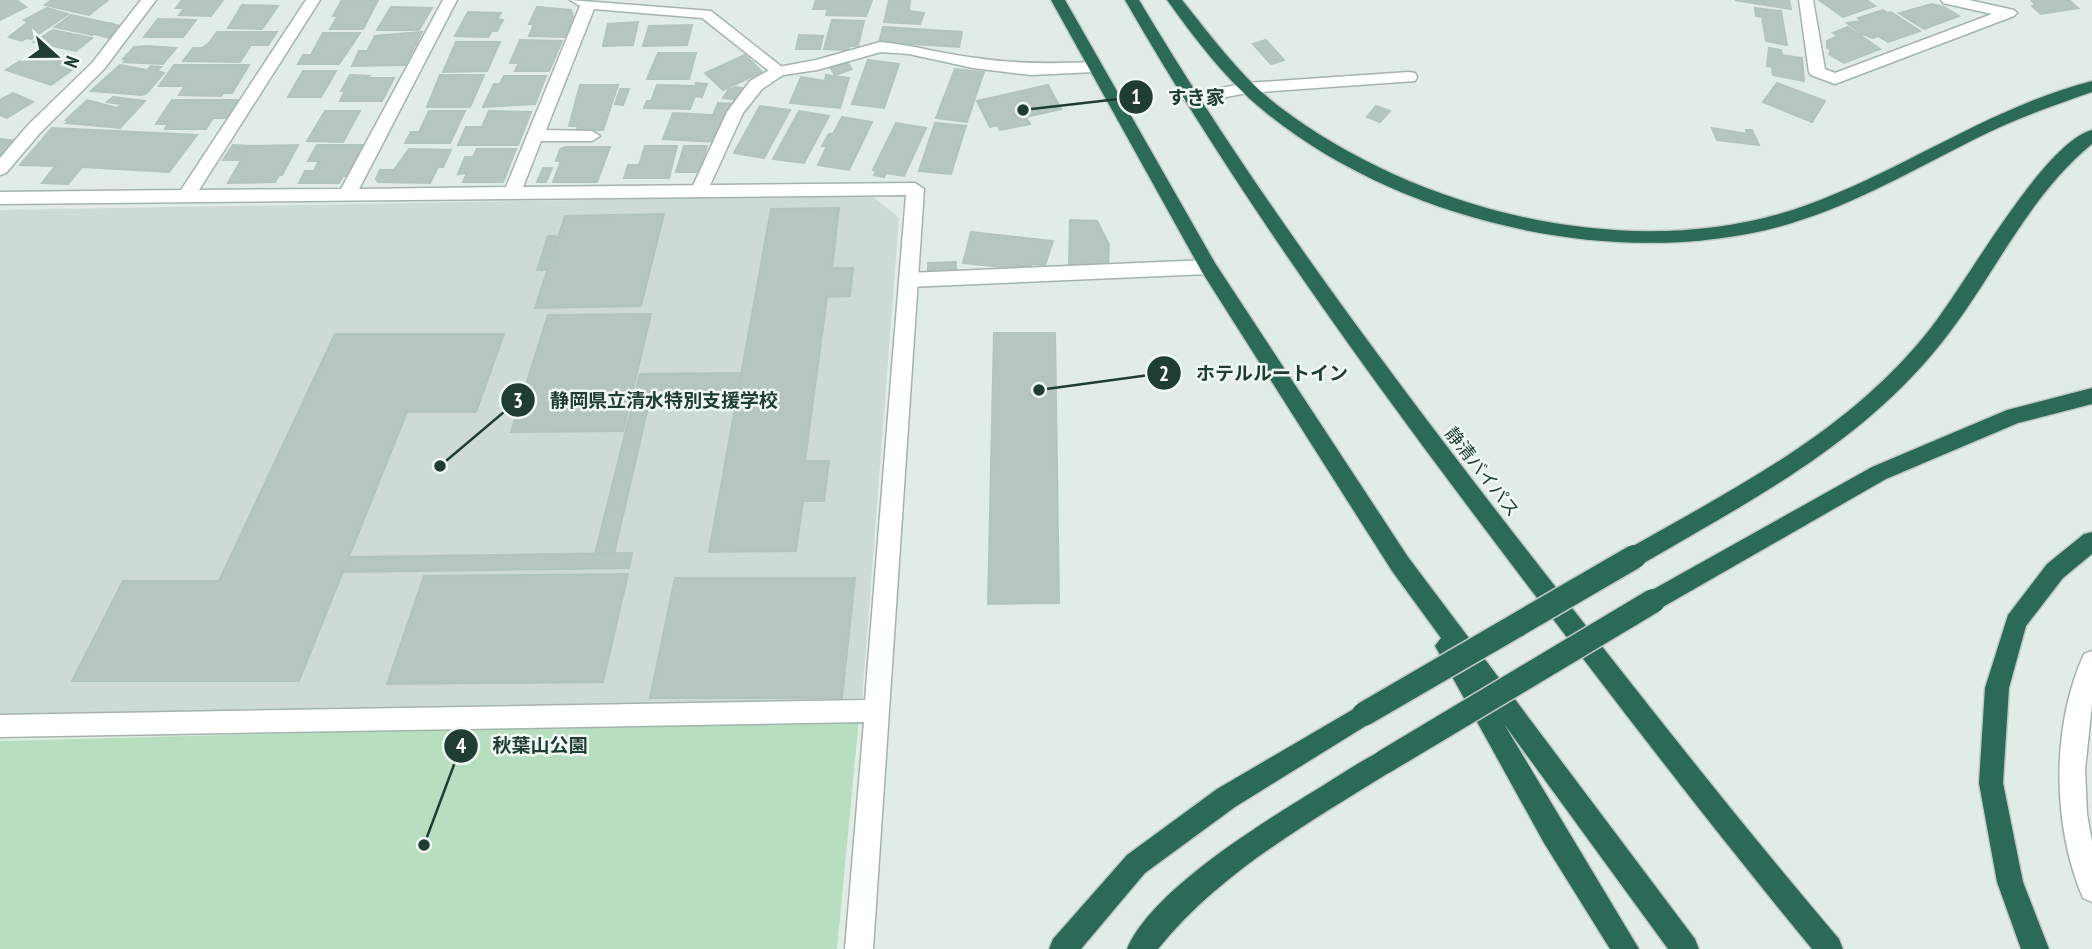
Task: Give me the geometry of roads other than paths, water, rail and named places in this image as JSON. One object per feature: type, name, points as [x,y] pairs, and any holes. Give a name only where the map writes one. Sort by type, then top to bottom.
[{"type":"highway","points":[[1058,0],[1208,267],[1400,564],[1553,834],[1625,949]]},
{"type":"highway","name":"静清バイパス","points":[[1132,0],[1237,173],[1415,422],[1723,822],[1829,949]]},
{"type":"highway","points":[[1174,0],[1247,88],[1273,110],[1348,158],[1390,180],[1435,198],[1494,216],[1600,236],[1656,238],[1717,234],[1788,218],[1877,183],[1970,134],[2020,112],[2092,86]]},
{"type":"highway","points":[[1063,949],[1136,864],[1226,798],[1364,714],[1800,459],[1842,429],[1884,393],[1959,307],[2012,224],[2044,181],[2092,135]]},
{"type":"highway","points":[[1141,949],[1157,927],[1237,855],[1384,762],[1653,601],[1879,473],[2014,416],[2092,396]]},
{"type":"highway","points":[[2035,949],[2010,882],[1991,783],[1997,688],[2016,622],[2055,571],[2092,541]]},
{"type":"highway","points":[[1400,564],[1685,949]]},
{"type":"street","points":[[0,169],[34,129],[98,66],[149,0]]},
{"type":"street","points":[[186,196],[313,0]]},
{"type":"street","points":[[347,194],[450,0]]},
{"type":"street","points":[[1806,0],[1817,72],[1835,79],[2009,6]]},
{"type":"street","points":[[1948,0],[2009,6]]},
{"type":"street","points":[[512,193],[536,135],[583,2],[709,7],[779,71]]},
{"type":"street","points":[[700,190],[735,112],[756,85],[779,71],[817,65],[880,47],[909,49],[973,63],[1031,70],[1058,71],[1094,67]]},
{"type":"street","points":[[1190,99],[1247,88],[1409,77]]},
{"type":"street","points":[[536,135],[592,136]]},
{"type":"street","points":[[0,198],[915,189],[859,949]]},
{"type":"street","points":[[908,280],[1208,267]]},
{"type":"street","points":[[2092,662],[2085,678],[2073,749],[2077,830],[2092,889]]},
{"type":"street","points":[[0,726],[876,711]]},
{"type":"place","name":"すき家","points":[[1023,110]]},
{"type":"place","name":"ホテルルートイン","points":[[1039,390]]},
{"type":"place","name":"静岡県立清水特別支援学校","points":[[440,466]]},
{"type":"place","name":"秋葉山公園","points":[[424,845]]}]
